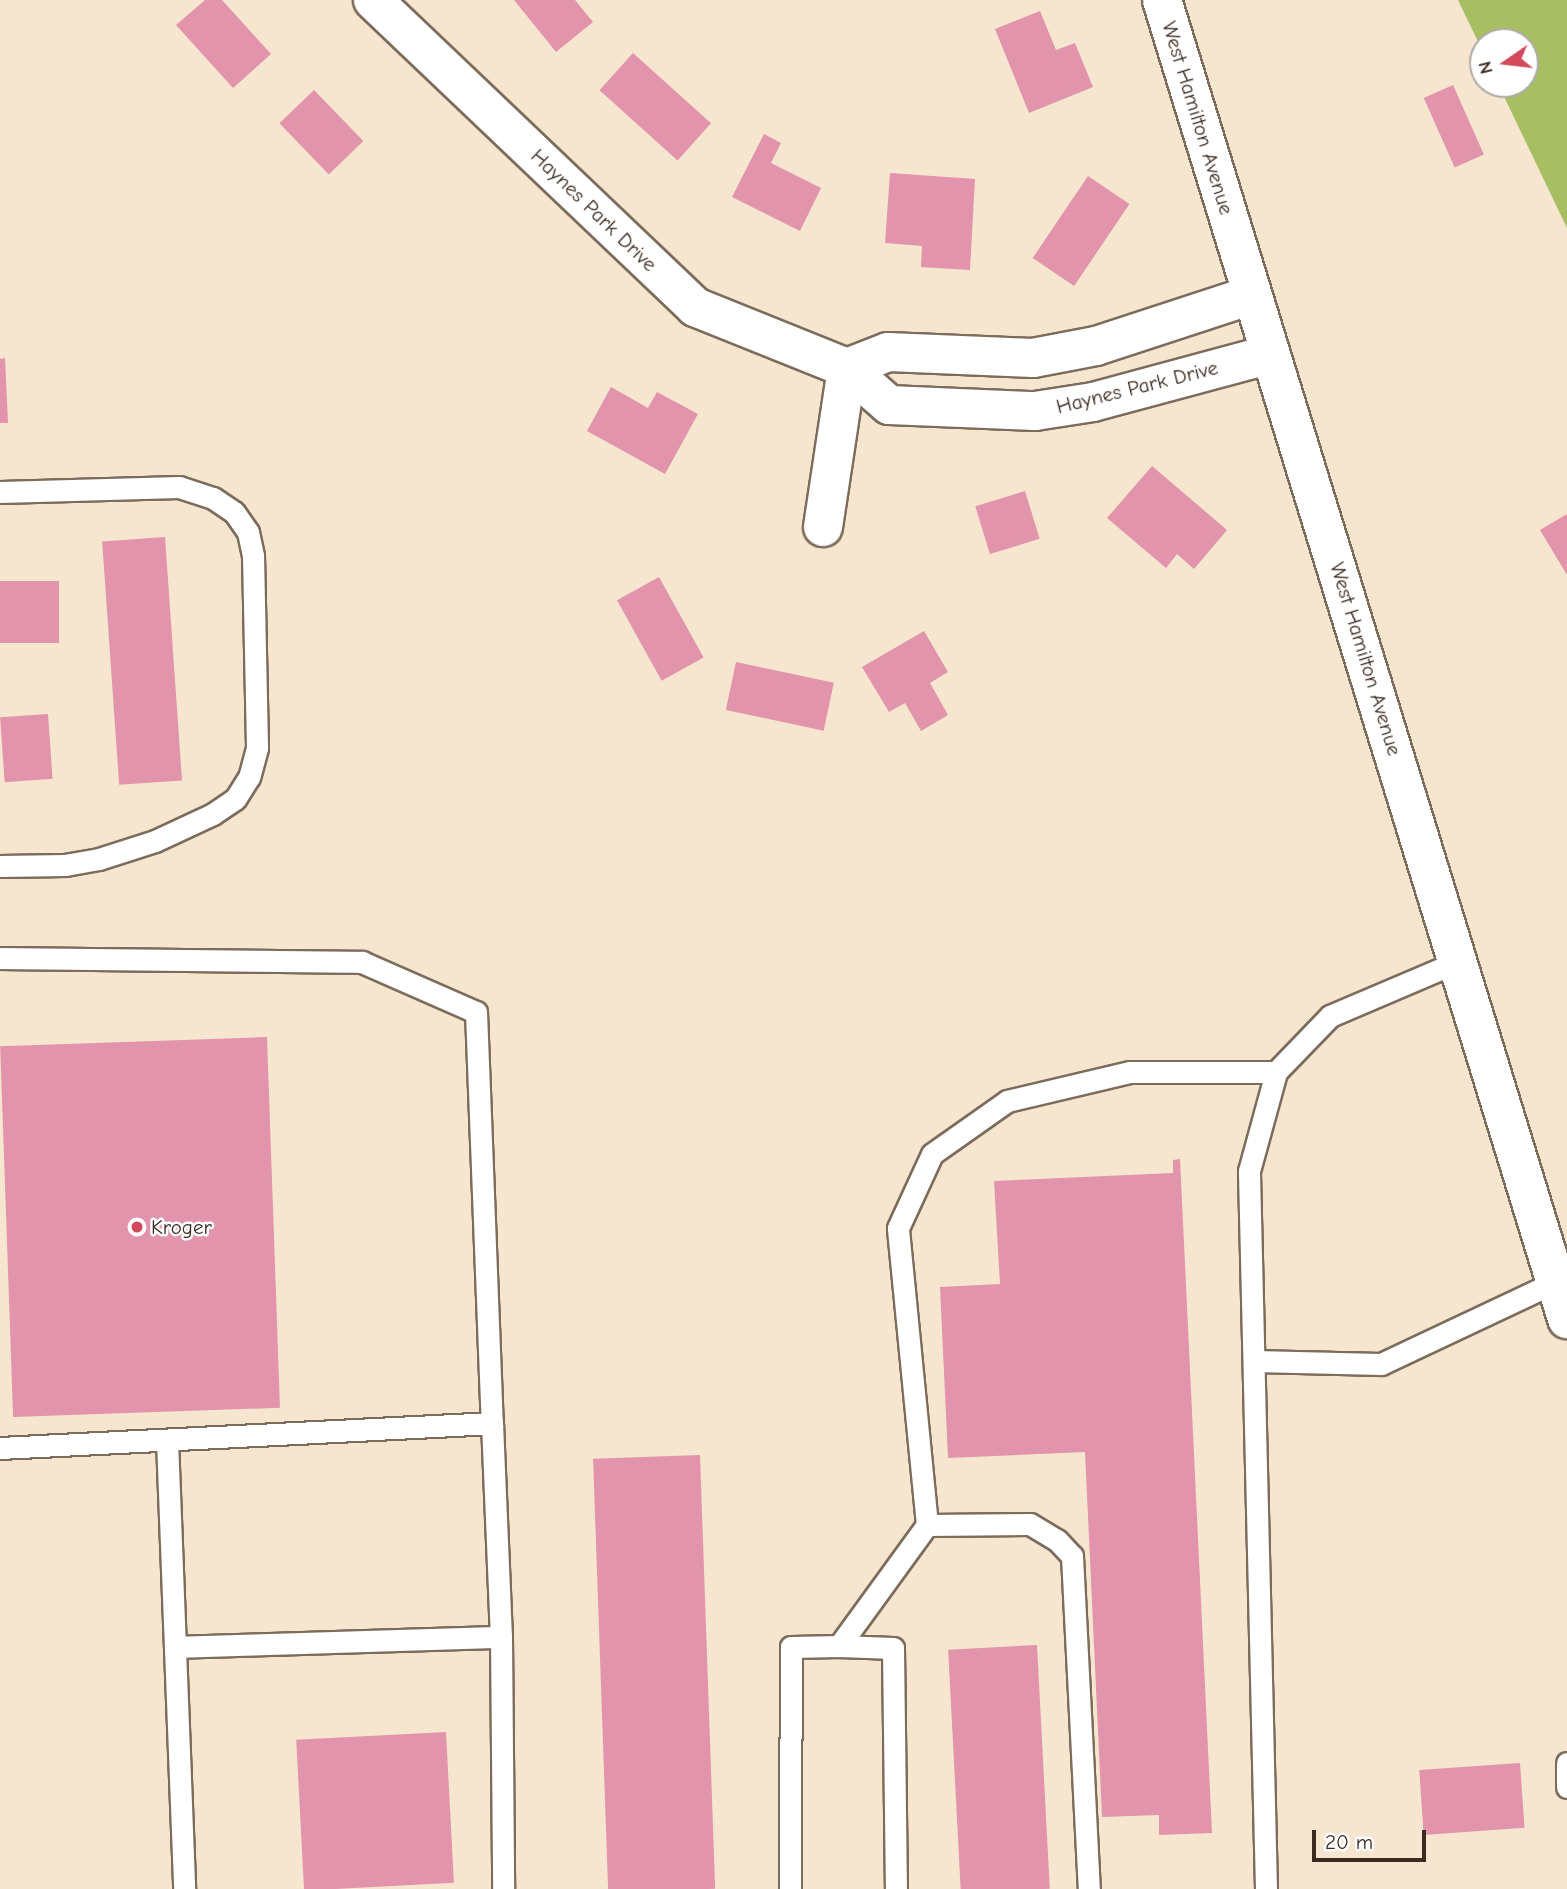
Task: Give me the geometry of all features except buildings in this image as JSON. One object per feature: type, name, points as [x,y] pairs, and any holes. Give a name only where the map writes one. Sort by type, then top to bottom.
[{"type":"street","name":"Haynes Park Drive","points":[[373,0],[695,307],[847,368],[889,405],[1035,411],[1093,402],[1271,354]]},
{"type":"street","name":"West Hamilton Avenue","points":[[1162,0],[1459,961],[1561,1279],[1567,1319]]},
{"type":"street","points":[[824,527],[847,368],[888,352],[1033,358],[1082,349],[1252,295]]},
{"type":"street","points":[[1082,349],[1093,402]]},
{"type":"lane","points":[[0,492],[179,487],[213,498],[233,512],[248,532],[253,555],[257,748],[249,777],[235,799],[213,814],[155,841],[99,859],[66,865],[0,866]]},
{"type":"lane","points":[[0,958],[362,962],[476,1012],[501,1637],[503,1889]]},
{"type":"lane","points":[[1266,1889],[1250,1171],[1276,1072],[1330,1016],[1459,961]]},
{"type":"lane","points":[[839,1646],[927,1525],[898,1228],[932,1154],[1007,1101],[1130,1072],[1276,1072]]},
{"type":"lane","points":[[1254,1361],[1381,1364],[1561,1279]]},
{"type":"lane","points":[[0,1448],[492,1423]]},
{"type":"lane","points":[[167,1440],[184,1889]]},
{"type":"lane","points":[[927,1525],[1030,1524],[1057,1540],[1072,1556],[1090,1889]]},
{"type":"lane","points":[[175,1647],[501,1637]]},
{"type":"lane","points":[[790,1889],[791,1647],[839,1646],[892,1648],[896,1889]]},
{"type":"lane","points":[[1567,1763],[1567,1787]]},
{"type":"green space","points":[[1458,0],[1567,0],[1567,228],[1505,98],[1539,98],[1539,28],[1471,28]]},
{"type":"place","name":"Kroger","points":[[137,1227]]}]
